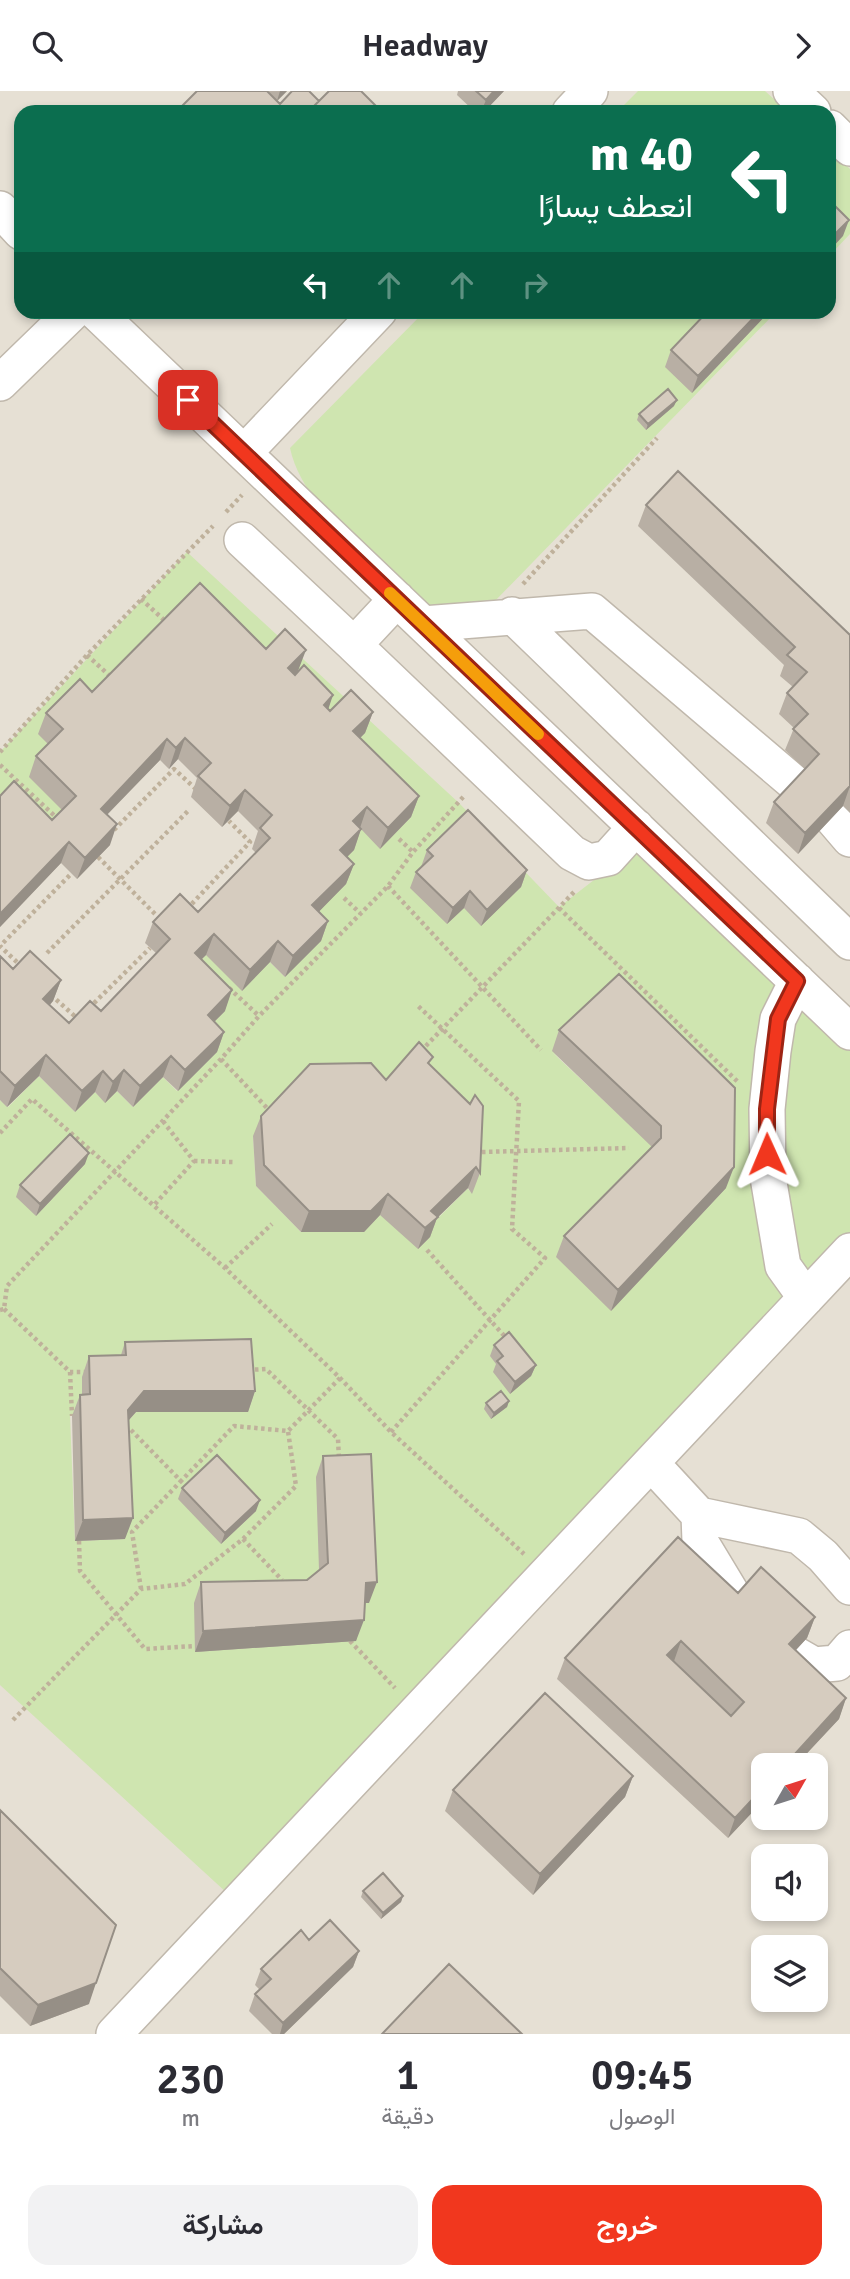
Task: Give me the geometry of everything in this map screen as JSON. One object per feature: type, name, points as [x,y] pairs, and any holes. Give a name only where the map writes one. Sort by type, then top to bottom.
[{"type":"street","points":[[577,105],[590,91]]},
{"type":"street","points":[[791,91],[806,105]]},
{"type":"street","points":[[836,134],[850,148]]},
{"type":"street","points":[[0,209],[14,224]]},
{"type":"street","points":[[0,383],[66,319]]},
{"type":"street","points":[[103,319],[850,1031]]},
{"type":"street","points":[[254,463],[372,319]]},
{"type":"street","points":[[242,540],[572,853],[589,862],[608,858],[636,827]]},
{"type":"street","points":[[354,645],[397,599]]},
{"type":"street","points":[[423,624],[512,615],[592,611],[800,788]]},
{"type":"street","points":[[512,615],[850,943]]},
{"type":"street","points":[[797,981],[778,1019],[767,1109],[768,1177],[783,1266],[806,1298]]},
{"type":"street","points":[[118,2032],[650,1463],[849,1256]]},
{"type":"street","points":[[650,1463],[699,1515],[799,1536],[823,1556],[850,1587]]},
{"type":"street","points":[[699,1515],[700,1541],[738,1604]]},
{"type":"street","points":[[793,1653],[814,1665],[837,1663],[850,1648]]},
{"type":"path","points":[[512,615],[524,583],[657,438]]},
{"type":"path","points":[[0,752],[86,655],[141,599],[254,463]]},
{"type":"path","points":[[141,599],[163,619]]},
{"type":"path","points":[[86,655],[114,679]]},
{"type":"path","points":[[0,765],[62,824]]},
{"type":"path","points":[[113,831],[174,768],[197,790]]},
{"type":"path","points":[[94,1372],[70,1372],[2,1309],[7,1286],[259,1016],[388,885],[413,852],[486,771]]},
{"type":"path","points":[[47,953],[188,811]]},
{"type":"path","points":[[186,911],[250,842],[229,821]]},
{"type":"path","points":[[399,839],[413,852]]},
{"type":"path","points":[[98,857],[164,924]]},
{"type":"path","points":[[417,1055],[608,858]]},
{"type":"path","points":[[29,974],[0,946],[72,873]]},
{"type":"path","points":[[388,885],[481,989],[541,1050]]},
{"type":"path","points":[[344,898],[360,913]]},
{"type":"path","points":[[559,908],[767,1109]]},
{"type":"path","points":[[48,992],[77,1020],[150,947]]},
{"type":"path","points":[[220,979],[259,1016]]},
{"type":"path","points":[[391,1432],[545,1258],[512,1229],[519,1101],[416,1005]]},
{"type":"path","points":[[221,1059],[267,1108]]},
{"type":"path","points":[[0,1133],[32,1099],[225,1268],[340,1378],[391,1432],[546,1574]]},
{"type":"path","points":[[162,1120],[194,1161]]},
{"type":"path","points":[[482,1152],[629,1147]]},
{"type":"path","points":[[155,1204],[194,1161],[233,1162]]},
{"type":"path","points":[[225,1268],[272,1224]]},
{"type":"path","points":[[427,1250],[509,1341]]},
{"type":"path","points":[[0,1285],[7,1286]]},
{"type":"path","points":[[244,1370],[266,1369],[307,1408],[338,1439],[340,1464]]},
{"type":"path","points":[[70,1372],[72,1416]]},
{"type":"path","points":[[13,1720],[141,1589],[185,1584],[243,1539],[296,1486],[288,1431],[307,1408],[340,1378]]},
{"type":"path","points":[[141,1589],[131,1532],[234,1426],[288,1431]]},
{"type":"path","points":[[131,1430],[181,1481]]},
{"type":"path","points":[[243,1539],[282,1580]]},
{"type":"path","points":[[79,1541],[80,1571],[145,1649],[195,1646]]},
{"type":"path","points":[[349,1641],[417,1711]]},
{"type":"shaded area","points":[[0,91],[850,91],[850,2034],[0,2034]]},
{"type":"green space","points":[[638,91],[765,91],[780,105],[624,105]]},
{"type":"green space","points":[[836,156],[850,169],[850,234],[836,249]]},
{"type":"green space","points":[[417,319],[769,319],[495,601],[424,610],[366,557],[326,515],[297,470],[290,448]]},
{"type":"green space","points":[[187,552],[459,803],[559,907],[647,839],[850,1039],[850,1248],[227,1893],[0,1685],[0,1100],[8,1107],[39,1076],[75,1112],[95,1092],[105,1102],[117,1091],[133,1107],[163,1077],[177,1091],[187,973],[206,955],[270,962],[285,977],[305,926],[360,828],[411,818],[84,713],[39,733],[55,750],[68,817],[62,823],[0,809],[0,752]],"holes":[[[552,1052],[726,1188],[653,1147]],[[378,1100],[467,1189],[424,1232],[380,1215],[301,1232],[256,1186],[253,1136]],[[243,1360],[136,1412],[120,1430],[125,1539],[75,1541],[70,1416],[82,1415]]]},
{"type":"building","points":[[197,91],[267,91],[280,104],[292,91],[309,91],[319,101],[315,105],[183,105]]},
{"type":"building","points":[[329,91],[361,91],[375,105],[315,105]]},
{"type":"building","points":[[476,91],[494,91],[486,100]]},
{"type":"building","points":[[836,207],[849,220],[836,233]]},
{"type":"building","points":[[700,319],[752,319],[698,376],[671,350]]},
{"type":"building","points":[[668,389],[677,400],[648,424],[639,414]]},
{"type":"building","points":[[678,471],[850,635],[850,786],[805,833],[774,802],[819,754],[793,729],[808,714],[787,693],[807,672],[787,655],[795,647],[646,505]]},
{"type":"building","points":[[200,583],[266,649],[285,629],[306,650],[288,668],[295,675],[304,665],[333,695],[324,705],[330,711],[351,690],[373,712],[353,731],[419,796],[388,828],[367,807],[353,821],[361,829],[340,850],[354,864],[312,905],[328,921],[293,956],[278,941],[250,970],[214,934],[195,953],[232,990],[208,1015],[224,1032],[185,1070],[171,1056],[140,1086],[124,1070],[113,1082],[103,1071],[82,1091],[46,1055],[15,1086],[0,1071],[0,956],[13,969],[30,951],[61,980],[43,999],[69,1023],[90,1001],[101,1011],[170,939],[153,922],[180,894],[198,912],[270,838],[260,828],[272,815],[245,790],[230,806],[198,776],[211,763],[185,738],[176,748],[167,739],[101,809],[117,824],[85,858],[69,842],[0,914],[0,796],[14,781],[52,820],[76,796],[36,756],[63,729],[46,713],[80,679],[92,692]]},
{"type":"building","points":[[468,810],[527,870],[487,910],[470,891],[453,908],[416,872],[433,856],[427,850]]},
{"type":"building","points":[[619,974],[735,1088],[734,1167],[618,1290],[564,1236],[661,1138],[661,1126],[559,1030]]},
{"type":"building","points":[[419,1042],[433,1057],[428,1063],[470,1104],[475,1095],[483,1106],[480,1173],[476,1167],[431,1211],[438,1217],[425,1228],[388,1194],[371,1211],[309,1211],[264,1165],[261,1116],[310,1064],[371,1063],[386,1080]]},
{"type":"building","points":[[70,1134],[89,1153],[40,1204],[20,1185]]},
{"type":"building","points":[[509,1332],[536,1365],[515,1382],[497,1361],[503,1356],[494,1345]]},
{"type":"building","points":[[251,1339],[255,1391],[144,1391],[128,1410],[133,1518],[83,1520],[80,1395],[90,1394],[89,1356],[126,1355],[125,1342]]},
{"type":"building","points":[[501,1391],[509,1401],[494,1413],[486,1403]]},
{"type":"building","points":[[371,1454],[377,1582],[366,1583],[364,1620],[203,1631],[201,1582],[307,1580],[328,1563],[323,1456]]},
{"type":"building","points":[[217,1455],[260,1500],[225,1533],[182,1488]]},
{"type":"building","points":[[678,1537],[738,1593],[761,1567],[815,1617],[789,1644],[846,1698],[796,1753],[751,1753],[751,1801],[735,1818],[565,1658]],"holes":[[[681,1641],[744,1702],[731,1716],[667,1655]]]},
{"type":"building","points":[[545,1693],[633,1776],[540,1874],[453,1790]]},
{"type":"building","points":[[0,1810],[116,1925],[96,1983],[38,2005],[0,1968]]},
{"type":"building","points":[[383,1873],[403,1896],[383,1913],[363,1891]]},
{"type":"building","points":[[330,1920],[359,1951],[283,2023],[255,1994],[271,1979],[261,1969],[301,1930],[309,1940]]},
{"type":"building","points":[[449,1964],[522,2034],[382,2034]]},
{"type":"slow traffic","points":[[390,593],[538,734]]},
{"type":"route","points":[[188,400],[797,981],[778,1019],[767,1109],[767,1154]]}]
